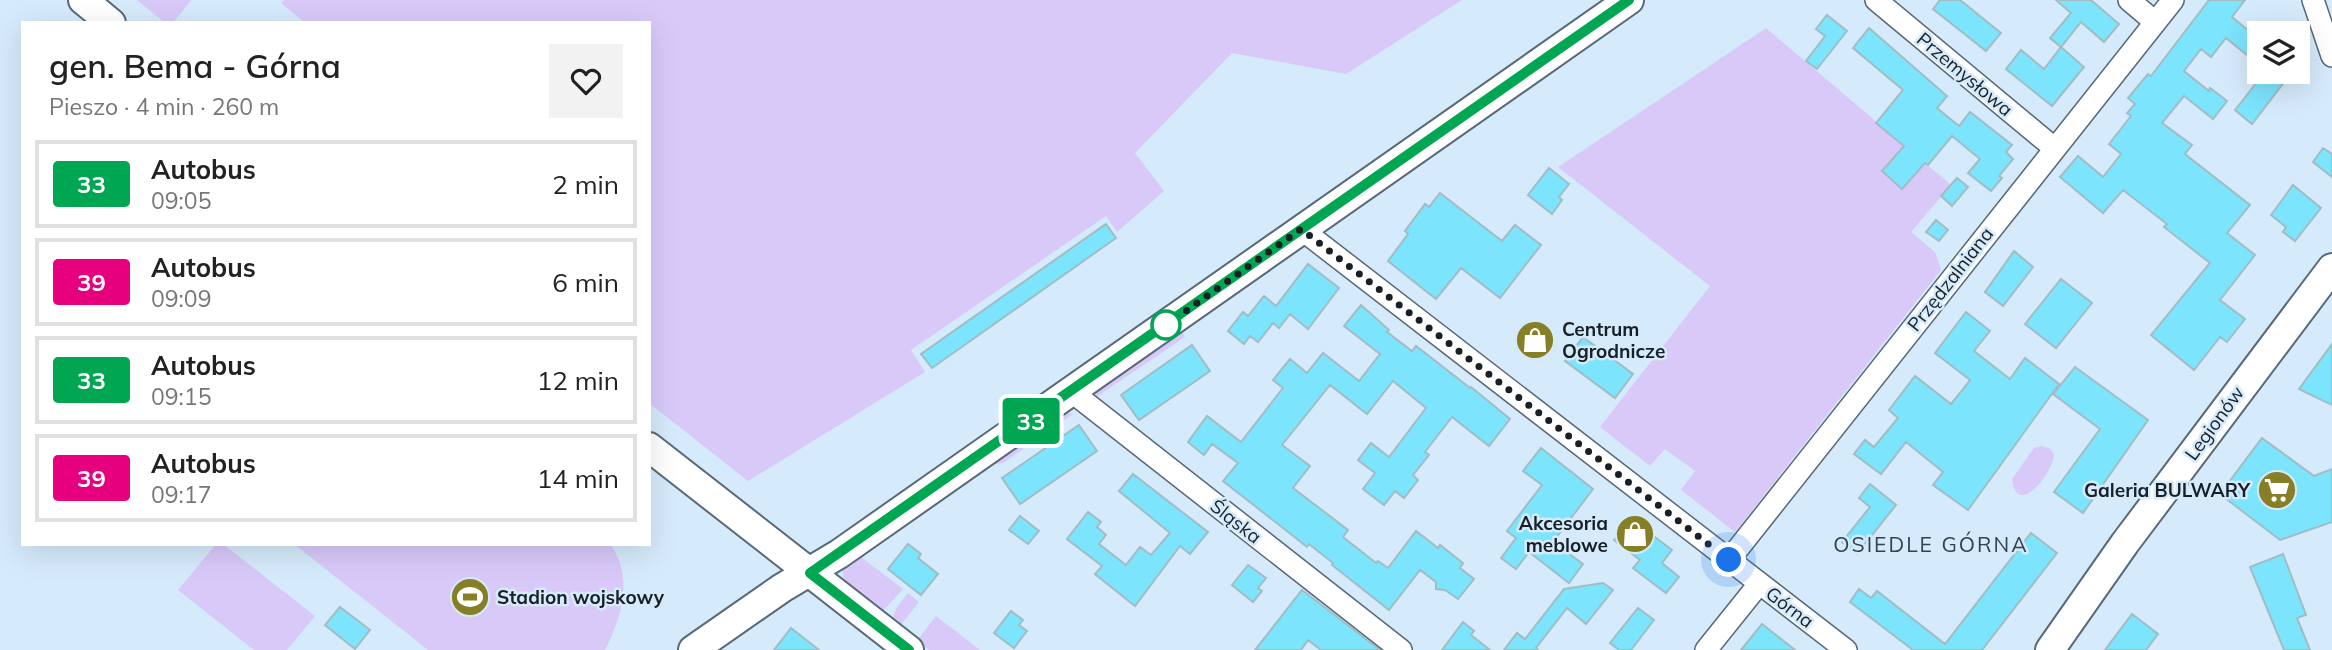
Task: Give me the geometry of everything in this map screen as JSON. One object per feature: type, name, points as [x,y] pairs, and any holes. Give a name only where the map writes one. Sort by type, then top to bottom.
[{"type":"street","points":[[83,0],[109,21]]},
{"type":"street","points":[[693,650],[810,573],[1072,392],[1629,0]]},
{"type":"street","name":"Przemysłowa","points":[[1876,0],[2054,148]]},
{"type":"street","points":[[2129,0],[2155,22]]},
{"type":"street","name":"Przędzalniana","points":[[1729,560],[2173,0]]},
{"type":"street","points":[[2313,0],[2332,56]]},
{"type":"street","name":"Górna","points":[[1301,229],[1846,650]]},
{"type":"street","name":"Legionów","points":[[2050,650],[2148,511],[2332,268]]},
{"type":"street","name":"Śląska","points":[[1072,392],[1401,650]]},
{"type":"street","points":[[651,449],[909,650]]},
{"type":"street","points":[[1706,650],[1759,583]]},
{"type":"shaded area","points":[[137,0],[191,0],[175,21],[163,21]]},
{"type":"shaded area","points":[[284,0],[1462,0],[1346,74],[1232,53],[1135,153],[1164,191],[1117,232],[1106,216],[911,350],[925,372],[748,481],[651,405],[651,21],[303,21],[281,3]]},
{"type":"shaded area","points":[[1766,28],[1951,185],[1911,232],[1935,252],[1941,270],[1735,532],[1681,490],[1695,471],[1665,449],[1650,466],[1600,427],[1710,286],[1558,167]]},
{"type":"shaded area","points":[[1180,327],[1185,337],[1095,398],[1095,390]]},
{"type":"shaded area","points":[[1061,412],[1073,414],[1003,463],[981,466]]},
{"type":"shaded area","points":[[2034,448],[2049,448],[2054,454],[2052,462],[2035,489],[2021,495],[2015,490],[2012,479]]},
{"type":"shaded area","points":[[214,546],[226,546],[315,616],[287,650],[254,650],[178,590]]},
{"type":"shaded area","points":[[297,546],[611,546],[617,557],[622,570],[623,597],[605,650],[428,650]]},
{"type":"shaded area","points":[[861,557],[903,589],[882,612],[853,590],[843,576],[846,560],[851,564]]},
{"type":"shaded area","points":[[908,593],[919,602],[900,626],[892,619]]},
{"type":"shaded area","points":[[936,616],[980,650],[929,650],[917,641]]},
{"type":"building","points":[[1940,0],[1960,0],[2001,33],[1986,51],[1933,9]]},
{"type":"building","points":[[2056,0],[2091,0],[2119,24],[2104,42],[2081,22],[2061,47],[2050,38],[2071,13]]},
{"type":"building","points":[[2209,0],[2245,0],[2232,17],[2247,29],[2247,55],[2226,38],[2211,57],[2201,49],[2184,71],[2227,101],[2213,119],[2184,96],[2162,123],[2192,145],[2185,154],[2250,205],[2227,233],[2255,255],[2220,300],[2245,319],[2227,342],[2220,337],[2194,370],[2151,335],[2210,263],[2164,227],[2167,224],[2123,190],[2103,213],[2060,177],[2078,156],[2103,177],[2121,154],[2109,144],[2131,116],[2127,113],[2135,104],[2128,98],[2148,74],[2151,76]]},
{"type":"building","points":[[1827,15],[1847,31],[1817,69],[1806,61],[1825,36],[1816,29]]},
{"type":"building","points":[[1869,28],[1947,96],[1937,108],[1959,126],[1970,112],[2012,145],[2006,152],[2013,159],[1991,191],[1968,173],[1980,159],[1952,136],[1928,165],[1925,163],[1902,189],[1882,171],[1904,146],[1876,123],[1903,90],[1853,48]]},
{"type":"building","points":[[2061,47],[2084,67],[2052,106],[2006,69],[2021,50],[2044,69]]},
{"type":"building","points":[[2256,84],[2283,84],[2252,124],[2235,110]]},
{"type":"building","points":[[2323,148],[2332,154],[2332,177],[2313,162]]},
{"type":"building","points":[[1549,168],[1569,184],[1559,197],[1562,200],[1552,214],[1528,195]]},
{"type":"building","points":[[1957,178],[1968,187],[1952,206],[1941,196]]},
{"type":"building","points":[[2293,185],[2321,208],[2295,241],[2283,232],[2286,227],[2271,215]]},
{"type":"building","points":[[1440,193],[1502,241],[1515,225],[1541,245],[1500,298],[1461,268],[1436,299],[1388,261],[1425,204],[1429,207]]},
{"type":"building","points":[[1936,220],[1948,230],[1939,241],[1926,232]]},
{"type":"building","points":[[1106,224],[1116,238],[932,368],[921,354]]},
{"type":"building","points":[[2014,251],[2033,267],[2003,306],[1985,292]]},
{"type":"building","points":[[1308,264],[1339,288],[1308,329],[1290,314],[1279,328],[1273,323],[1258,342],[1250,336],[1244,344],[1228,331],[1243,312],[1248,316],[1264,296],[1276,306]]},
{"type":"building","points":[[2061,279],[2092,303],[2056,348],[2025,324]]},
{"type":"building","points":[[1361,305],[1389,330],[1387,332],[1412,351],[1416,346],[1510,419],[1489,446],[1452,417],[1425,452],[1429,455],[1413,475],[1418,480],[1404,498],[1395,491],[1384,505],[1363,489],[1375,473],[1358,460],[1371,443],[1389,457],[1426,408],[1393,381],[1367,414],[1330,385],[1282,445],[1310,466],[1293,488],[1348,530],[1343,537],[1376,563],[1378,561],[1388,568],[1416,531],[1438,548],[1440,545],[1463,563],[1460,568],[1474,579],[1458,599],[1445,590],[1436,589],[1436,582],[1420,570],[1389,610],[1309,544],[1307,547],[1223,481],[1238,463],[1212,444],[1204,455],[1188,442],[1207,416],[1241,442],[1283,388],[1273,380],[1290,359],[1307,373],[1323,353],[1359,381],[1380,354],[1344,326]]},
{"type":"building","points":[[1966,312],[1990,331],[1974,351],[2010,379],[2025,358],[2059,384],[1968,510],[1933,485],[1943,472],[1906,442],[1881,474],[1854,454],[1865,440],[1874,447],[1898,418],[1889,410],[1915,376],[1951,404],[1960,393],[1970,380],[1935,353]]},
{"type":"building","points":[[1583,337],[1633,374],[1615,398],[1565,361]]},
{"type":"building","points":[[2332,344],[2332,405],[2299,389]]},
{"type":"building","points":[[1192,345],[1210,371],[1139,420],[1121,395]]},
{"type":"building","points":[[2075,367],[2148,420],[2083,513],[2054,492],[2100,429],[2053,394]]},
{"type":"building","points":[[1079,425],[1097,451],[1020,504],[1002,478]]},
{"type":"building","name":"Galeria BULWARY","points":[[2262,438],[2314,476],[2332,469],[2332,522],[2280,540],[2220,494]]},
{"type":"building","points":[[1541,448],[1593,489],[1553,542],[1583,564],[1569,583],[1529,552],[1516,569],[1501,558],[1516,538],[1507,531],[1542,485],[1523,471]]},
{"type":"building","points":[[1133,474],[1208,532],[1190,554],[1180,546],[1135,606],[1095,574],[1102,566],[1067,539],[1088,512],[1101,522],[1097,527],[1106,535],[1099,544],[1126,565],[1140,547],[1151,555],[1170,533],[1119,491]]},
{"type":"building","points":[[1870,484],[1896,505],[1857,554],[1842,542],[1870,507],[1859,498]]},
{"type":"building","points":[[1020,516],[1039,531],[1028,544],[1009,530]]},
{"type":"building","points":[[1631,519],[1672,550],[1662,563],[1679,577],[1666,593],[1633,568],[1640,560],[1614,540]]},
{"type":"building","points":[[2031,533],[2057,553],[1982,650],[1913,650],[1850,602],[1859,589],[1871,598],[1877,591],[1945,644]]},
{"type":"building","points":[[908,544],[921,554],[918,558],[938,574],[921,595],[888,569]]},
{"type":"building","points":[[2283,554],[2306,615],[2297,618],[2310,650],[2284,650],[2250,567]]},
{"type":"building","points":[[1248,565],[1266,578],[1258,588],[1262,591],[1253,602],[1232,585]]},
{"type":"building","points":[[1603,583],[1613,590],[1586,624],[1567,608],[1536,648],[1538,650],[1504,650],[1517,633],[1525,639],[1564,589]]},
{"type":"building","points":[[1302,590],[1380,650],[1321,650],[1308,640],[1301,650],[1255,650]]},
{"type":"building","points":[[340,607],[370,630],[355,649],[325,625]]},
{"type":"building","points":[[1638,608],[1654,620],[1631,650],[1619,650],[1610,643]]},
{"type":"building","points":[[1011,611],[1023,620],[1019,625],[1027,631],[1014,648],[994,633]]},
{"type":"building","points":[[2132,614],[2158,634],[2146,650],[2105,650]]},
{"type":"building","points":[[1463,622],[1474,631],[1471,635],[1490,650],[1442,650]]},
{"type":"building","points":[[1762,624],[1795,650],[1741,650]]},
{"type":"building","points":[[791,628],[819,650],[774,650]]},
{"type":"bus line","name":"33","points":[[909,650],[810,573],[1629,0]]},
{"type":"place","name":"Centrum Ogrodnicze","points":[[1535,340]]},
{"type":"place","name":"Galeria BULWARY","points":[[2277,490]]},
{"type":"place","name":"Akcesoria meblowe","points":[[1635,534]]},
{"type":"place","name":"Stadion wojskowy","points":[[470,597]]},
{"type":"district","name":"OSIEDLE GÓRNA","points":[[1931,544]]},
{"type":"route","points":[[1166,325],[1301,229],[1729,560]]}]
